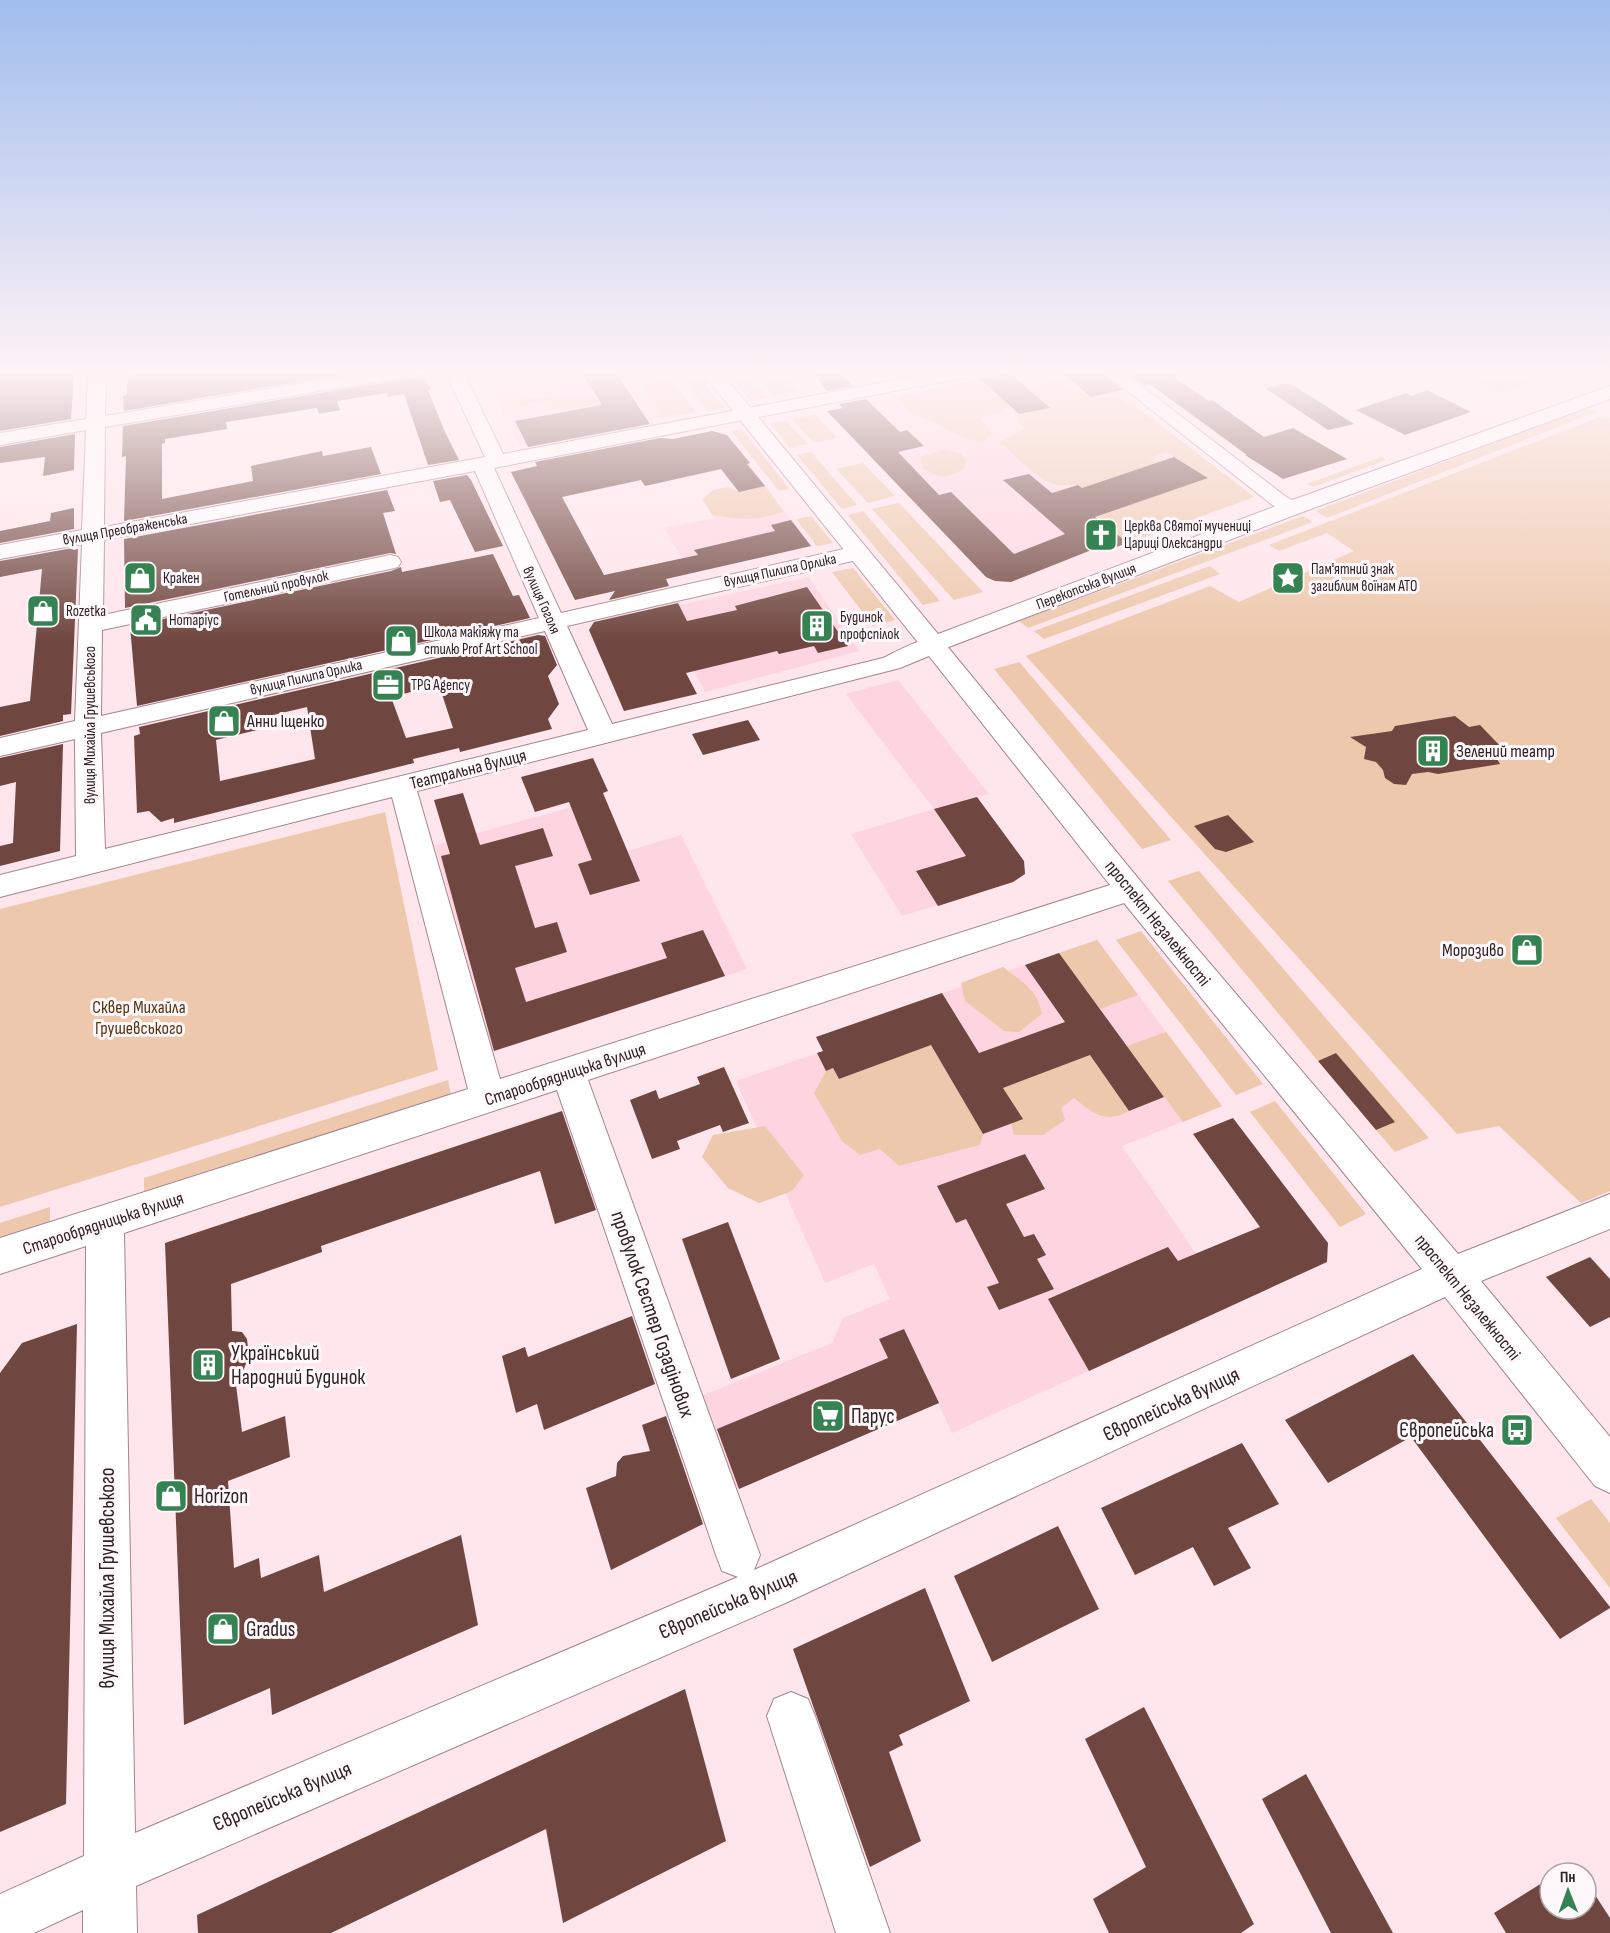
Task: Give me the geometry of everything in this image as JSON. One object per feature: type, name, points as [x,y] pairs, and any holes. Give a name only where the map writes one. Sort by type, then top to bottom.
[{"type":"main road","name":"проспект Незалежності","points":[[783,461],[933,645]]},
{"type":"main road","name":"Перекопська вулиця","points":[[933,645],[1420,461]]},
{"type":"street","name":"вулиця Михайла Грушевського","points":[[91,862],[88,727],[96,461]]},
{"type":"street","name":"вулиця Преображенська","points":[[0,552],[493,461]]},
{"type":"street","points":[[1228,461],[1292,508]]},
{"type":"street","name":"вулиця Гоголя","points":[[489,462],[551,621],[604,736]]},
{"type":"street","name":"вулиця Пилипа Орлика","points":[[0,747],[857,553]]},
{"type":"street","name":"Готельний провулок","points":[[91,625],[390,562]]},
{"type":"street","name":"Театральна вулиця","points":[[0,886],[891,663],[933,645]]},
{"type":"street","name":"проспект Незалежності","points":[[933,645],[1130,890],[1451,1275],[1610,1471]]},
{"type":"street","points":[[402,785],[488,1098]]},
{"type":"street","name":"Старообрядницька вулиця","points":[[0,1256],[105,1224],[1130,890]]},
{"type":"street","name":"провулок Сестер Гозадінових","points":[[568,1073],[738,1555]]},
{"type":"street","name":"Європейська вулиця","points":[[0,1921],[109,1871],[765,1589],[1451,1275],[1610,1210]]},
{"type":"street","name":"вулиця Михайла Грушевського","points":[[105,1224],[110,1933]]},
{"type":"street","points":[[791,1716],[863,1933]]},
{"type":"shaded area","points":[[640,461],[747,461],[811,546],[692,573],[663,528],[716,518],[701,500],[738,491],[721,470],[645,486]]},
{"type":"shaded area","points":[[875,461],[1207,461],[1254,497],[1128,543],[1098,520],[1090,550],[1011,582],[995,581],[986,577]]},
{"type":"shaded area","points":[[809,577],[859,651],[705,692],[678,641],[601,659],[589,630],[593,624]]},
{"type":"shaded area","points":[[898,680],[989,794],[977,797],[1024,861],[1025,874],[1013,882],[902,916],[851,834],[934,809],[846,694]]},
{"type":"shaded area","points":[[605,798],[628,851],[681,835],[747,969],[493,1052],[435,845]]},
{"type":"shaded area","points":[[1097,940],[1222,1106],[1122,1146],[1232,1306],[952,1433],[938,1403],[737,1489],[703,1395],[832,1343],[843,1318],[890,1299],[874,1264],[825,1283],[736,1081],[823,1051],[816,1037]]},
{"type":"green space","points":[[755,461],[768,461],[790,489],[779,491]]},
{"type":"green space","points":[[802,461],[819,461],[857,505],[842,509]]},
{"type":"green space","points":[[921,461],[967,461],[963,470],[951,475],[938,476],[922,467]]},
{"type":"green space","points":[[1021,461],[1156,463],[1082,488],[1075,485],[1054,484]]},
{"type":"green space","points":[[1181,461],[1207,461],[1254,497],[1128,543],[1098,520],[1102,515],[1208,477]]},
{"type":"green space","points":[[1369,461],[1383,461],[1313,487],[1307,484]]},
{"type":"green space","points":[[1446,461],[1471,461],[1327,518],[1316,511]]},
{"type":"green space","points":[[1486,461],[1610,461],[1610,1191],[1581,1203],[1499,1126],[1457,1134],[1026,656],[1210,586],[1239,602],[1354,551],[1327,533],[1279,551],[1269,545]]},
{"type":"green space","points":[[863,463],[895,496],[868,503],[836,469]]},
{"type":"green space","points":[[765,486],[784,512],[757,518],[722,517],[712,515],[703,499],[713,490],[728,487],[739,492]]},
{"type":"green space","points":[[899,503],[983,592],[954,600],[872,509]]},
{"type":"green space","points":[[863,511],[940,601],[923,605],[848,515]]},
{"type":"green space","points":[[811,516],[833,543],[817,546],[796,519]]},
{"type":"green space","points":[[1303,516],[1313,522],[1028,628],[1019,621]]},
{"type":"green space","points":[[1210,566],[1220,574],[1044,639],[1034,631]]},
{"type":"green space","points":[[853,568],[895,620],[873,626],[832,572]]},
{"type":"green space","points":[[1020,662],[1171,840],[1142,849],[994,669]]},
{"type":"green space","name":"Сквер Михайла Грушевського","points":[[385,812],[438,1070],[0,1207],[0,909]]},
{"type":"green space","points":[[1199,871],[1429,1138],[1395,1152],[1376,1130],[1394,1122],[1336,1053],[1318,1061],[1168,881]]},
{"type":"green space","points":[[1141,931],[1263,1084],[1236,1095],[1116,940]]},
{"type":"green space","points":[[1097,940],[1138,995],[1100,1009],[1059,953]]},
{"type":"green space","points":[[1003,967],[1032,992],[1040,1005],[1042,1014],[1019,1032],[1004,1031],[965,1001],[961,983]]},
{"type":"green space","points":[[1166,1032],[1222,1106],[1183,1122],[1127,1046]]},
{"type":"green space","points":[[931,1045],[983,1134],[980,1145],[899,1166],[880,1149],[860,1155],[842,1141],[814,1093],[826,1071],[833,1068],[839,1079]]},
{"type":"green space","points":[[1090,1055],[1129,1111],[1106,1117],[1094,1113],[1074,1098],[1061,1108],[1065,1120],[1043,1135],[1014,1135],[1011,1123],[1022,1118],[1003,1088]]},
{"type":"green space","points":[[448,1080],[451,1095],[144,1194],[144,1178]]},
{"type":"green space","points":[[1275,1101],[1366,1214],[1340,1227],[1250,1112]]},
{"type":"green space","points":[[765,1126],[804,1175],[792,1191],[759,1203],[728,1188],[702,1157],[713,1135]]},
{"type":"green space","points":[[50,1207],[50,1226],[0,1242],[0,1223]]},
{"type":"green space","points":[[1591,1499],[1610,1523],[1610,1588],[1556,1518]]},
{"type":"building","points":[[45,461],[74,461],[74,470],[43,476]]},
{"type":"building","points":[[126,461],[162,461],[162,499],[253,481],[251,466],[274,461],[376,461],[381,474],[124,521]]},
{"type":"building","points":[[427,461],[452,461],[428,465]]},
{"type":"building","points":[[749,461],[750,463],[747,464],[765,486],[739,492],[721,469],[645,486],[641,480],[562,497],[604,575],[698,555],[694,550],[775,531],[771,525],[791,520],[811,546],[666,579],[669,586],[609,600],[615,591],[575,600],[511,472],[537,466],[535,462]]},
{"type":"building","points":[[875,461],[907,461],[939,495],[951,492],[1014,554],[1065,534],[1003,480],[1029,474],[1052,493],[1078,485],[1082,488],[1162,461],[1181,461],[1208,478],[1095,517],[1128,543],[1104,551],[1099,547],[1011,582],[995,581],[986,577]]},
{"type":"building","points":[[1255,461],[1340,461],[1283,479]]},
{"type":"building","points":[[467,475],[503,546],[475,552],[450,500],[440,502],[433,481]]},
{"type":"building","points":[[387,490],[395,511],[383,513],[396,554],[390,553],[125,608],[124,539]]},
{"type":"building","points":[[74,508],[74,529],[0,543],[0,531],[50,521],[51,513]]},
{"type":"building","points":[[73,548],[73,550],[78,549],[71,714],[63,715],[63,721],[0,736],[0,707],[30,701],[42,569],[0,577],[0,561]]},
{"type":"building","points":[[493,554],[513,596],[519,595],[530,618],[137,706],[130,626],[401,567],[402,572]]},
{"type":"building","points":[[807,587],[848,646],[818,653],[814,646],[779,654],[777,651],[686,673],[697,694],[624,711],[589,630],[594,622],[678,603],[687,621],[737,610],[735,606]]},
{"type":"building","points":[[538,635],[545,636],[557,665],[548,676],[559,704],[548,719],[552,729],[460,752],[459,748],[413,759],[414,763],[174,823],[174,818],[161,822],[149,811],[137,813],[134,736],[140,734],[139,727]],"holes":[[[439,685],[453,728],[406,738],[391,697]],[[307,707],[315,759],[220,781],[216,740],[257,730],[256,724],[274,720],[273,715]]]},
{"type":"building","name":"Зелений театр","points":[[1455,716],[1469,727],[1480,725],[1504,750],[1493,752],[1500,764],[1438,774],[1428,772],[1412,774],[1406,785],[1394,784],[1385,778],[1383,770],[1376,762],[1364,759],[1366,747],[1350,737],[1392,731],[1395,726]]},
{"type":"building","points":[[748,720],[760,740],[703,755],[692,734]]},
{"type":"building","points":[[63,744],[60,851],[0,866],[0,846],[13,843],[16,782],[0,786],[0,758]]},
{"type":"building","points":[[593,758],[608,791],[603,793],[640,881],[590,895],[578,864],[592,860],[569,802],[535,812],[521,777]]},
{"type":"building","points":[[463,793],[480,845],[543,828],[553,856],[515,866],[535,928],[557,922],[567,952],[515,968],[526,1002],[667,958],[661,943],[703,930],[725,976],[494,1051],[441,856],[450,854],[434,800]]},
{"type":"building","points":[[977,797],[1024,861],[1025,874],[1013,882],[938,906],[916,871],[966,856],[934,809]]},
{"type":"building","points":[[1228,815],[1254,842],[1226,852],[1215,849],[1194,826]]},
{"type":"building","points":[[1059,953],[1164,1097],[1129,1111],[1090,1055],[1003,1088],[1023,1119],[983,1134],[931,1045],[839,1079],[833,1068],[826,1071],[817,1053],[823,1051],[816,1037],[942,993],[979,1053],[1065,1022],[1025,965]]},
{"type":"building","points":[[1336,1053],[1395,1122],[1376,1130],[1318,1061]]},
{"type":"building","points":[[724,1067],[749,1123],[723,1132],[720,1125],[677,1141],[680,1149],[652,1159],[630,1100],[656,1090],[659,1099],[700,1084],[697,1077]]},
{"type":"building","points":[[562,1111],[596,1210],[555,1224],[540,1171],[321,1246],[322,1252],[231,1284],[232,1331],[242,1332],[247,1339],[248,1348],[248,1359],[243,1371],[235,1377],[242,1432],[285,1416],[290,1457],[228,1481],[234,1568],[259,1558],[261,1578],[319,1555],[324,1592],[461,1535],[478,1625],[272,1715],[270,1688],[184,1725],[165,1243]]},
{"type":"building","points":[[1233,1118],[1328,1243],[1327,1262],[1089,1371],[1048,1299],[1168,1247],[1178,1261],[1260,1227],[1193,1134]]},
{"type":"building","points":[[1025,1154],[1045,1189],[1006,1204],[1024,1237],[1034,1234],[1046,1255],[1037,1259],[1054,1289],[999,1310],[987,1287],[999,1283],[966,1219],[956,1223],[937,1186]]},
{"type":"building","points":[[728,1222],[780,1359],[731,1379],[682,1239]]},
{"type":"building","points":[[1590,1257],[1610,1279],[1610,1317],[1590,1327],[1546,1277]]},
{"type":"building","points":[[632,1316],[655,1384],[544,1430],[537,1404],[516,1413],[502,1356],[525,1347],[528,1357]]},
{"type":"building","points":[[77,1324],[66,1804],[0,1832],[0,1373],[22,1343]]},
{"type":"building","name":"Парус","points":[[904,1329],[939,1403],[739,1489],[717,1429],[888,1358],[879,1339]]},
{"type":"building","points":[[1413,1354],[1610,1608],[1560,1639],[1411,1437],[1328,1483],[1285,1420]]},
{"type":"building","points":[[666,1416],[703,1524],[611,1570],[586,1488],[616,1476],[617,1463],[623,1456],[650,1451],[642,1425]]},
{"type":"building","points":[[1242,1443],[1279,1504],[1228,1528],[1251,1568],[1214,1586],[1193,1547],[1135,1575],[1101,1508]]},
{"type":"building","points":[[1058,1526],[1099,1609],[992,1662],[954,1576]]},
{"type":"building","points":[[925,1588],[970,1701],[899,1735],[903,1745],[889,1752],[921,1841],[870,1867],[793,1649]]},
{"type":"building","points":[[685,1689],[726,1841],[563,1923],[546,1829],[331,1933],[198,1933],[197,1915]]},
{"type":"building","points":[[1144,1707],[1254,1924],[1241,1933],[1109,1933],[1093,1899],[1146,1867],[1085,1739]]},
{"type":"building","points":[[1306,1774],[1393,1933],[1331,1933],[1262,1799]]},
{"type":"building","points":[[1538,1886],[1538,1921],[1598,1921],[1598,1900],[1610,1918],[1610,1933],[1506,1933],[1494,1913]]},
{"type":"place","name":"Церква Святої мучениці Цариці Олександри","points":[[1101,535]]},
{"type":"place","name":"Кракен","points":[[140,578]]},
{"type":"place","name":"Пам'ятний знак загиблим воїнам АТО","points":[[1288,578]]},
{"type":"place","name":"Rozetka","points":[[43,611]]},
{"type":"place","name":"Нотаріус","points":[[146,620]]},
{"type":"place","name":"Будинок профспілок","points":[[817,626]]},
{"type":"place","name":"Школа макіяжу та стилю Prof Art School","points":[[401,641]]},
{"type":"place","name":"TPG Agency","points":[[388,685]]},
{"type":"place","name":"Анни Іщенко","points":[[224,721]]},
{"type":"place","name":"Зелений театр","points":[[1433,751]]},
{"type":"place","name":"Морозиво","points":[[1527,950]]},
{"type":"place","name":"Український Народний Будинок","points":[[208,1365]]},
{"type":"place","name":"Парус","points":[[828,1416]]},
{"type":"place","name":"Європейська","points":[[1517,1430]]},
{"type":"place","name":"Horizon","points":[[171,1496]]},
{"type":"place","name":"Gradus","points":[[223,1629]]}]
